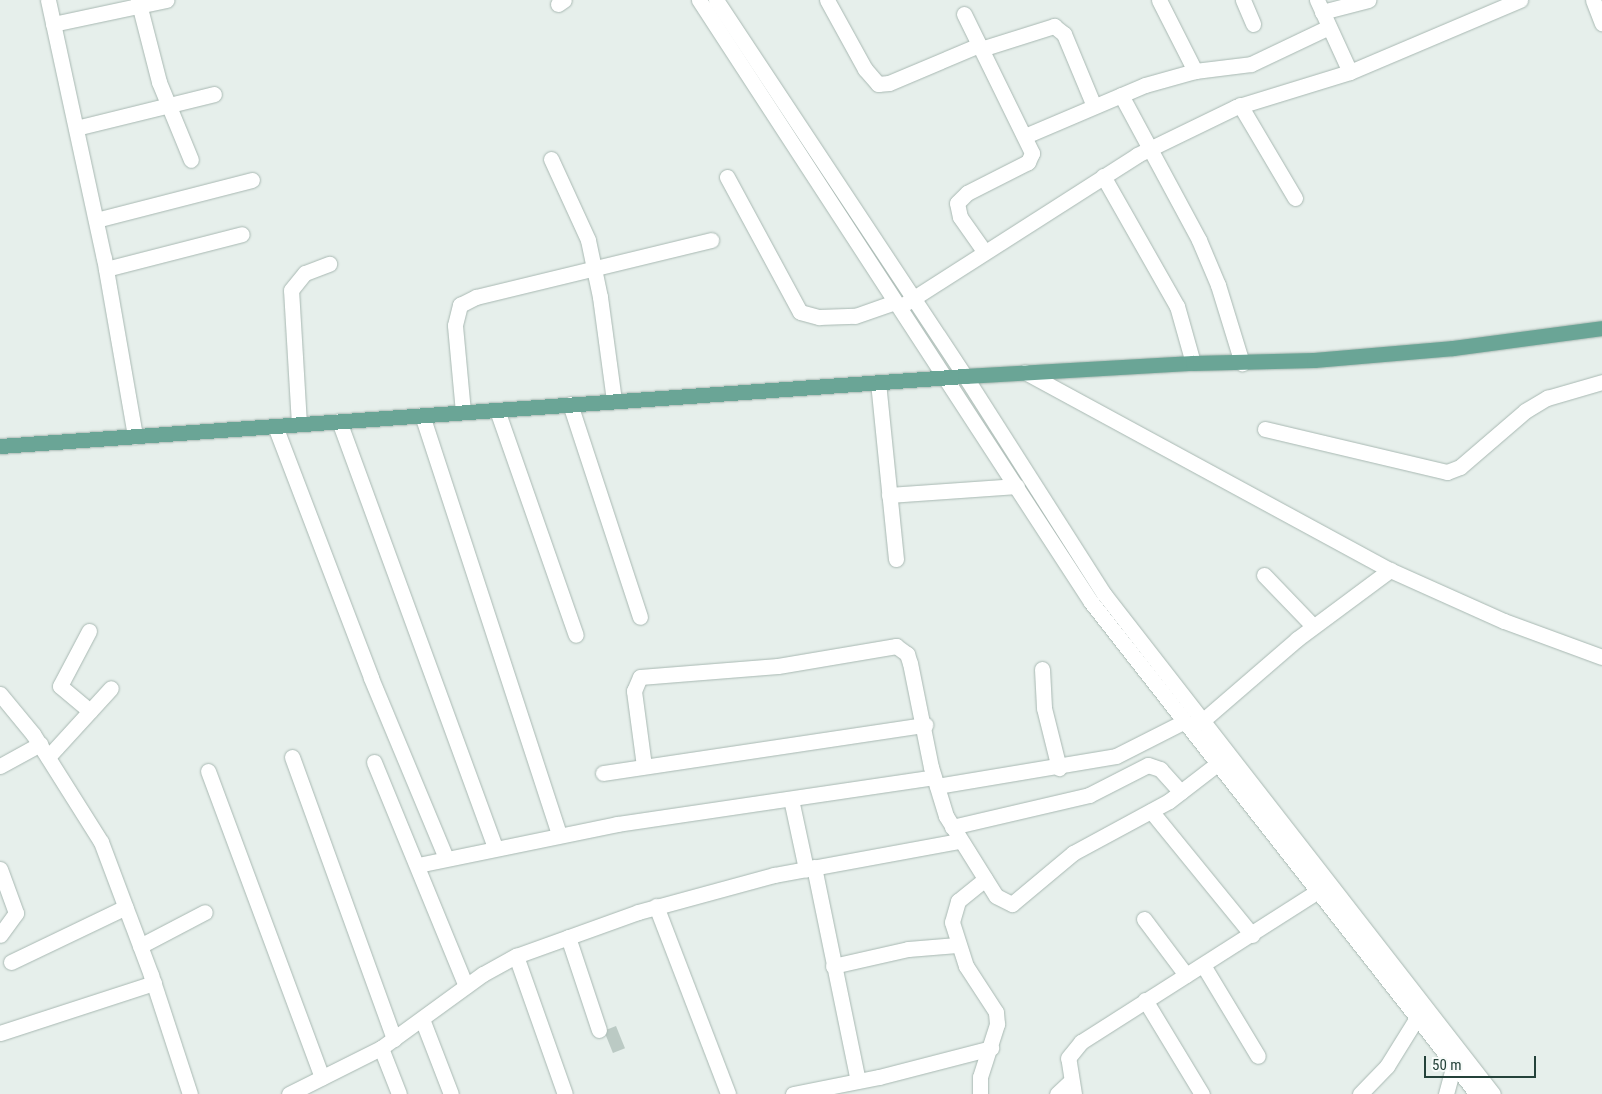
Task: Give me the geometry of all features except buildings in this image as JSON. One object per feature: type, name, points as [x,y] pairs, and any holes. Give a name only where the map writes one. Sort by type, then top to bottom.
[{"type":"main road","points":[[0,446],[944,377],[1193,363],[1242,363],[1453,348],[1602,328]]},
{"type":"street","points":[[48,0],[106,269],[135,436]]},
{"type":"street","points":[[53,24],[139,4],[166,0]]},
{"type":"street","points":[[699,0],[1092,602],[1183,722],[1320,890],[1478,1094]]},
{"type":"street","points":[[827,0],[865,69],[878,84],[889,83],[980,47],[1054,26],[1064,34],[1094,106]]},
{"type":"street","points":[[1159,0],[1195,71]]},
{"type":"street","points":[[1243,0],[1252,24]]},
{"type":"street","points":[[1350,72],[1320,6],[1368,0]]},
{"type":"street","points":[[727,178],[800,312],[819,317],[854,316],[897,305],[913,298],[984,251],[1150,148],[1240,106],[1350,72],[1520,0]]},
{"type":"street","points":[[1593,0],[1602,23]]},
{"type":"street","points":[[721,2],[965,376],[1104,594],[1201,722],[1493,1094]]},
{"type":"street","points":[[139,4],[168,107],[191,160]]},
{"type":"street","points":[[964,14],[1032,153],[1028,162],[967,193],[956,203],[960,217],[984,251]]},
{"type":"street","points":[[1025,136],[1121,95],[1195,71],[1250,64],[1329,27]]},
{"type":"street","points":[[76,128],[168,107],[214,94]]},
{"type":"street","points":[[1121,95],[1199,240],[1242,363]]},
{"type":"street","points":[[1240,106],[1295,198]]},
{"type":"street","points":[[551,159],[582,223],[595,268],[614,401]]},
{"type":"street","points":[[1103,176],[1177,306],[1193,363]]},
{"type":"street","points":[[96,220],[252,180]]},
{"type":"street","points":[[106,269],[242,234]]},
{"type":"street","points":[[463,412],[455,325],[460,305],[476,297],[712,240]]},
{"type":"street","points":[[299,424],[291,290],[305,273],[329,264]]},
{"type":"street","points":[[1026,372],[1390,570],[1504,621],[1602,657]]},
{"type":"street","points":[[878,382],[896,559]]},
{"type":"street","points":[[1265,429],[1447,472],[1460,467],[1547,398],[1602,382]]},
{"type":"street","points":[[570,404],[640,617]]},
{"type":"street","points":[[497,410],[576,634]]},
{"type":"street","points":[[422,415],[558,835]]},
{"type":"street","points":[[339,421],[495,846]]},
{"type":"street","points":[[275,426],[371,678],[446,858]]},
{"type":"street","points":[[889,495],[1017,486]]},
{"type":"street","points":[[1201,722],[1313,626],[1390,570]]},
{"type":"street","points":[[1264,575],[1313,626]]},
{"type":"street","points":[[89,631],[60,686],[90,710]]},
{"type":"street","points":[[644,766],[634,691],[640,677],[650,674],[778,666],[896,646],[907,654],[925,725],[935,781],[952,827],[959,841],[996,896],[1005,902],[1018,902],[1073,853],[1151,811],[1181,792],[1217,764]]},
{"type":"street","points":[[1042,669],[1042,700],[1059,768]]},
{"type":"street","points":[[48,757],[111,688]]},
{"type":"street","points":[[0,694],[40,744],[100,842],[154,983],[190,1094]]},
{"type":"street","points":[[418,865],[495,846],[791,799],[1059,768],[1116,756],[1183,722]]},
{"type":"street","points":[[602,773],[925,725]]},
{"type":"street","points":[[0,766],[40,744]]},
{"type":"street","points":[[292,757],[394,1039]]},
{"type":"street","points":[[374,762],[418,865],[466,986]]},
{"type":"street","points":[[952,827],[1089,795],[1148,765],[1160,769],[1181,792]]},
{"type":"street","points":[[208,771],[322,1078]]},
{"type":"street","points":[[791,799],[810,868],[858,1081]]},
{"type":"street","points":[[1151,811],[1252,935]]},
{"type":"street","points":[[289,1094],[381,1048],[466,986],[516,956],[656,906],[810,868],[959,841]]},
{"type":"street","points":[[0,869],[16,913],[0,935]]},
{"type":"street","points":[[980,1094],[980,1077],[991,1048],[997,1024],[993,1003],[966,966],[957,945],[953,910],[966,891],[984,879]]},
{"type":"street","points":[[1057,1094],[1073,1088],[1068,1058],[1074,1048],[1145,1000],[1252,935],[1320,890]]},
{"type":"street","points":[[656,906],[728,1094]]},
{"type":"street","points":[[11,962],[126,907]]},
{"type":"street","points":[[140,946],[205,912]]},
{"type":"street","points":[[1144,920],[1186,975]]},
{"type":"street","points":[[568,937],[599,1030]]},
{"type":"street","points":[[833,966],[908,949],[957,945]]},
{"type":"street","points":[[516,956],[565,1094]]},
{"type":"street","points":[[1203,965],[1258,1056]]},
{"type":"street","points":[[0,1033],[154,983]]},
{"type":"street","points":[[1145,1000],[1202,1094]]},
{"type":"street","points":[[1360,1094],[1387,1066],[1418,1016]]},
{"type":"street","points":[[422,1019],[450,1094]]},
{"type":"street","points":[[381,1048],[399,1094]]},
{"type":"street","points":[[793,1094],[858,1081],[991,1048]]},
{"type":"street","points":[[1446,1094],[1454,1064]]}]
